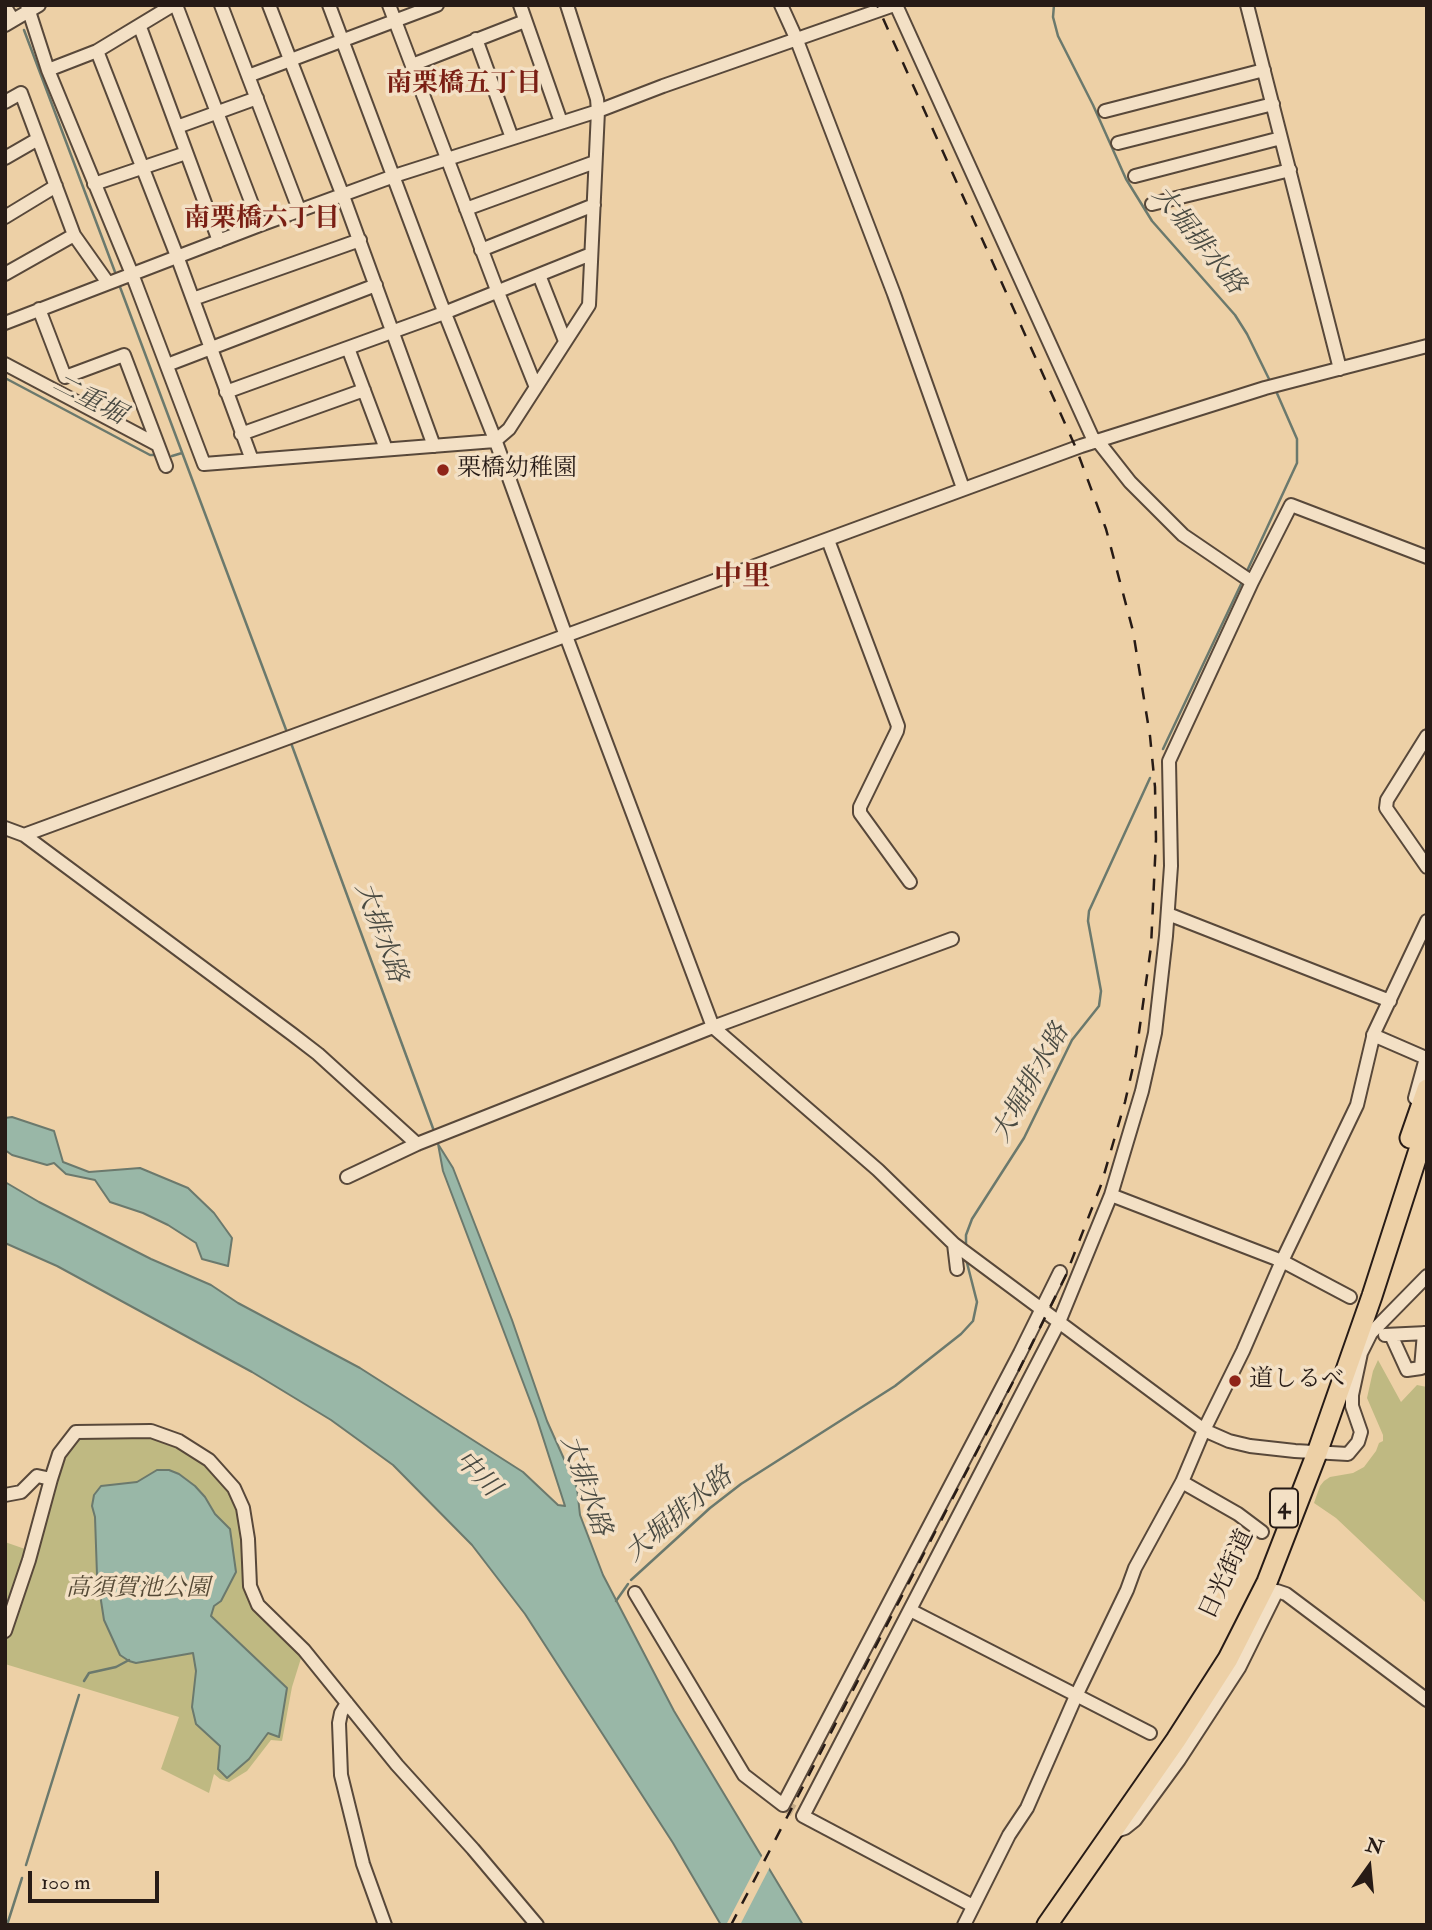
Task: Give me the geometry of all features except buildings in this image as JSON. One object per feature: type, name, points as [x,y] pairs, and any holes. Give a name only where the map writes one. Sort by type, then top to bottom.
[{"type":"highway","name":"日光街道","points":[[1311,1452],[1427,1089]]},
{"type":"highway","name":"日光街道","points":[[1047,1925],[1110,1828],[1238,1618],[1311,1452],[1372,1296],[1427,1125]]},
{"type":"street","points":[[48,70],[97,51],[174,5],[260,225]]},
{"type":"street","points":[[221,5],[300,212]]},
{"type":"street","points":[[269,5],[344,196],[435,446]]},
{"type":"street","points":[[329,5],[713,1027],[878,1170],[954,1244],[1204,1430],[1228,1441],[1250,1446],[1348,1454],[1358,1442],[1360,1432],[1352,1406],[1352,1395],[1361,1353],[1371,1333],[1427,1276]]},
{"type":"street","points":[[389,5],[481,250],[536,386]]},
{"type":"street","points":[[248,76],[437,5]]},
{"type":"street","points":[[520,5],[561,122]]},
{"type":"street","points":[[5,7],[9,23],[32,7],[48,70],[204,464],[495,441],[509,429],[589,305],[598,111],[597,99],[567,5]]},
{"type":"street","points":[[781,5],[894,294],[963,488]]},
{"type":"street","points":[[5,323],[394,176],[598,111],[796,38],[895,5],[1095,441],[1130,482],[1183,535],[1252,582]]},
{"type":"street","points":[[1247,5],[1340,369]]},
{"type":"street","points":[[412,65],[525,21]]},
{"type":"street","points":[[140,27],[219,241]]},
{"type":"street","points":[[476,39],[512,138]]},
{"type":"street","points":[[97,51],[177,256],[252,460]]},
{"type":"street","points":[[1105,111],[1264,71]]},
{"type":"street","points":[[5,102],[21,93],[74,235],[108,283]]},
{"type":"street","points":[[177,127],[257,98]]},
{"type":"street","points":[[1118,143],[1273,104]]},
{"type":"street","points":[[1135,176],[1282,138]]},
{"type":"street","points":[[5,158],[38,139]]},
{"type":"street","points":[[94,184],[186,153]]},
{"type":"street","points":[[466,209],[595,162]]},
{"type":"street","points":[[1152,204],[1290,170]]},
{"type":"street","points":[[5,217],[56,186]]},
{"type":"street","points":[[481,250],[594,205]]},
{"type":"street","points":[[5,274],[74,235]]},
{"type":"street","points":[[192,299],[360,240]]},
{"type":"street","points":[[226,392],[444,313],[592,254]]},
{"type":"street","points":[[540,275],[565,341]]},
{"type":"street","points":[[167,365],[376,285]]},
{"type":"street","points":[[39,310],[65,377],[124,355],[166,466]]},
{"type":"street","points":[[24,835],[1095,441],[1271,386],[1427,346]]},
{"type":"street","points":[[348,348],[386,450]]},
{"type":"street","points":[[5,364],[158,445]]},
{"type":"street","points":[[241,433],[364,390]]},
{"type":"street","points":[[973,1906],[803,1816],[1059,1322],[1111,1195],[1142,1091],[1155,1033],[1171,866],[1169,761],[1252,582],[1291,505],[1427,557]]},
{"type":"street","points":[[828,540],[898,726],[859,807],[860,813],[911,882]]},
{"type":"street","points":[[1427,736],[1387,800],[1386,808],[1427,867]]},
{"type":"street","points":[[5,828],[24,835],[309,1048],[420,1143]]},
{"type":"street","points":[[1168,914],[1390,1001]]},
{"type":"street","points":[[964,1925],[1009,1835],[1027,1808],[1076,1696],[1128,1590],[1135,1568],[1182,1482],[1282,1261],[1357,1105],[1373,1035],[1427,921]]},
{"type":"street","points":[[347,1177],[420,1143],[713,1027],[952,939]]},
{"type":"street","points":[[1373,1035],[1427,1057],[1405,1136],[1410,1139]]},
{"type":"street","points":[[1111,1195],[1282,1261],[1350,1297]]},
{"type":"street","points":[[954,1244],[957,1269]]},
{"type":"street","points":[[635,1593],[744,1775],[783,1805],[1060,1272]]},
{"type":"street","points":[[1374,1305],[1391,1314]]},
{"type":"street","points":[[1377,1328],[1382,1333],[1391,1335],[1426,1333],[1421,1368],[1407,1370],[1391,1335]]},
{"type":"street","points":[[5,1630],[33,1547],[59,1454],[76,1432],[151,1431],[179,1441],[209,1460],[234,1488],[243,1508],[248,1539],[250,1586],[258,1605],[304,1650],[397,1765],[537,1925]]},
{"type":"street","points":[[5,1495],[21,1492],[37,1476],[51,1479]]},
{"type":"street","points":[[1182,1482],[1238,1514],[1262,1532]]},
{"type":"street","points":[[1110,1828],[1120,1831],[1135,1820],[1179,1760],[1238,1668],[1277,1591],[1286,1594],[1427,1700]]},
{"type":"street","points":[[910,1609],[1150,1733]]},
{"type":"street","points":[[347,1703],[339,1724],[341,1775],[363,1864],[385,1925]]},
{"type":"green space","points":[[1378,1360],[1401,1402],[1417,1385],[1427,1387],[1427,1604],[1336,1518],[1314,1503],[1324,1481],[1364,1467],[1383,1441],[1367,1398]]},
{"type":"green space","name":"高須賀池公園","points":[[148,1434],[177,1443],[217,1472],[239,1507],[247,1584],[302,1655],[292,1687],[282,1741],[271,1740],[247,1771],[229,1782],[214,1774],[209,1793],[161,1769],[179,1717],[5,1664],[5,1641],[15,1619],[50,1506],[61,1460],[82,1435]]},
{"type":"green space","name":"高須賀池公園","points":[[5,1542],[25,1549],[5,1617]]},
{"type":"water","points":[[12,1117],[54,1131],[63,1162],[89,1172],[140,1168],[188,1188],[214,1213],[232,1238],[228,1266],[202,1259],[196,1243],[168,1225],[110,1202],[95,1180],[66,1174],[54,1163],[47,1165],[12,1155],[5,1150],[5,1118]]},
{"type":"water","name":"中川","points":[[438,1144],[453,1168],[512,1320],[547,1421],[577,1488],[580,1515],[603,1575],[674,1711],[803,1925],[721,1925],[673,1843],[525,1614],[472,1545],[393,1465],[331,1420],[252,1372],[57,1266],[5,1243],[5,1182],[151,1259],[211,1285],[238,1303],[360,1368],[523,1472],[558,1505],[565,1506],[537,1419],[443,1171]]},
{"type":"water","points":[[157,1470],[169,1470],[179,1474],[195,1486],[215,1514],[230,1529],[236,1572],[221,1601],[214,1606],[211,1616],[287,1688],[279,1737],[268,1733],[249,1759],[227,1778],[218,1769],[220,1746],[196,1724],[192,1707],[196,1671],[193,1653],[136,1663],[129,1661],[120,1655],[104,1620],[97,1575],[95,1517],[92,1506],[94,1495],[101,1486],[137,1482]]},
{"type":"pier","points":[[764,1852],[771,1865],[740,1925],[726,1925]]},
{"type":"waterway","name":"大堀排水路","points":[[1054,5],[1053,17],[1058,36],[1126,179],[1152,221],[1235,315],[1270,381]]},
{"type":"waterway","points":[[24,30],[115,272]]},
{"type":"waterway","name":"大排水路","points":[[120,287],[288,735]]},
{"type":"waterway","name":"二重堀","points":[[5,378],[150,455],[155,455]]},
{"type":"waterway","name":"大堀排水路","points":[[1247,571],[1297,463],[1297,439],[1276,391]]},
{"type":"waterway","name":"二重堀","points":[[172,456],[182,453]]},
{"type":"waterway","name":"大堀排水路","points":[[1163,749],[1243,580]]},
{"type":"waterway","name":"大排水路","points":[[291,743],[434,1131]]},
{"type":"waterway","name":"大堀排水路","points":[[966,1247],[966,1235],[972,1219],[1024,1138],[1072,1040],[1099,1006],[1101,991],[1088,921],[1089,911],[1150,778]]},
{"type":"waterway","name":"大堀排水路","points":[[631,1580],[710,1508],[741,1484],[895,1386],[961,1334],[973,1321],[977,1302],[966,1259]]},
{"type":"waterway","name":"大堀排水路","points":[[616,1601],[628,1584]]},
{"type":"waterway","points":[[84,1681],[89,1673],[116,1667],[129,1660]]},
{"type":"waterway","points":[[26,1865],[79,1695]]},
{"type":"waterway","points":[[7,1925],[22,1878]]},
{"type":"tunnel","points":[[783,1805],[803,1816]]},
{"type":"railway","points":[[731,1925],[1066,1275],[1101,1185],[1125,1102],[1136,1054],[1151,947],[1156,839],[1150,736],[1133,631],[1106,529],[1076,448],[877,5]]},
{"type":"place","name":"栗橋幼稚園","points":[[443,470]]},
{"type":"place","name":"道しるべ","points":[[1235,1381]]},
{"type":"district","name":"南栗橋五丁目","points":[[464,85]]},
{"type":"district","name":"南栗橋六丁目","points":[[262,220]]},
{"type":"district","name":"中里","points":[[742,579]]}]
